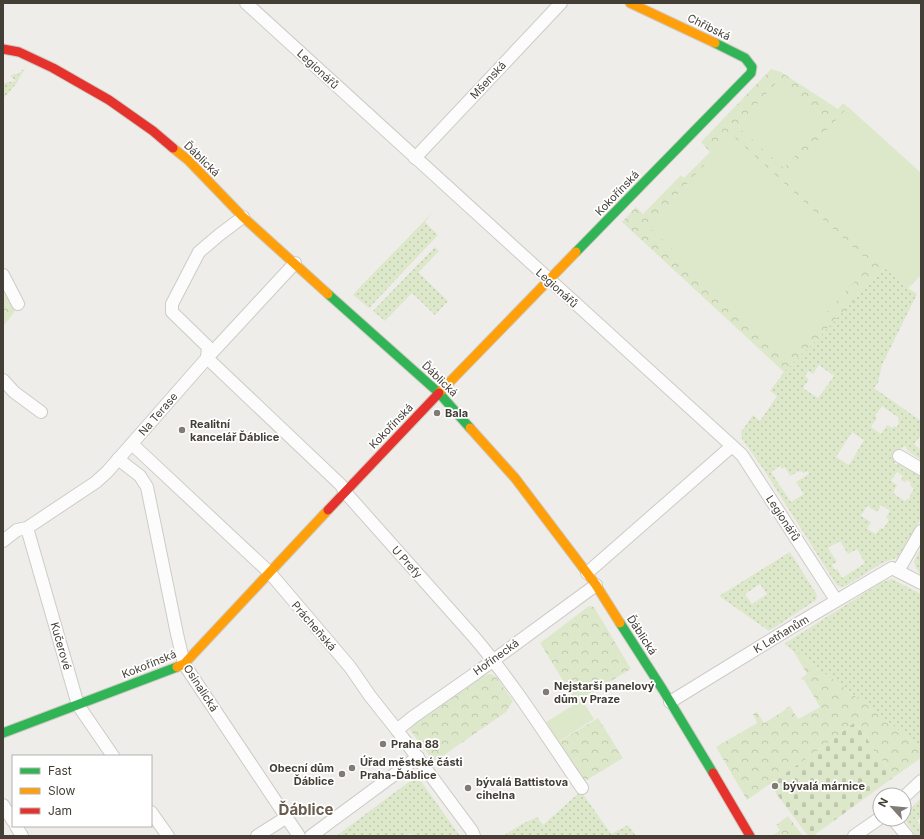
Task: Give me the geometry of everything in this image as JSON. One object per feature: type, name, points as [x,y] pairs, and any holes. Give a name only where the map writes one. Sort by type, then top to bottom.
[{"type":"street","name":"Legionářů","points":[[246,3],[742,455],[836,600]]},
{"type":"street","name":"Mšenská","points":[[415,158],[561,3]]},
{"type":"street","name":"Chřibská","points":[[630,3],[745,58],[752,67]]},
{"type":"street","name":"Ďáblická","points":[[3,48],[19,52],[54,68],[110,100],[153,130],[188,160],[243,217],[439,393],[515,478],[596,585],[670,702],[750,836]]},
{"type":"street","name":"Kokořínská","points":[[3,733],[184,664],[447,384],[751,74],[752,67]]},
{"type":"street","points":[[208,358],[208,347],[172,312],[172,304],[199,252],[243,217]]},
{"type":"street","name":"Na Terase","points":[[3,541],[17,530],[27,528],[96,482],[295,263]]},
{"type":"street","points":[[3,275],[18,304]]},
{"type":"street","name":"U Prefy","points":[[208,358],[341,486],[493,660],[508,679],[582,788]]},
{"type":"street","points":[[3,380],[14,392],[41,412]]},
{"type":"street","name":"Prácheňská","points":[[132,444],[270,573],[350,667],[378,707],[397,730],[473,833]]},
{"type":"street","points":[[587,573],[732,446]]},
{"type":"street","points":[[899,456],[921,469]]},
{"type":"street","name":"Osinalická","points":[[118,459],[140,476],[147,487],[184,664],[299,836]]},
{"type":"street","name":"Kučerové","points":[[27,528],[78,704],[112,755]]},
{"type":"street","points":[[921,531],[895,569],[921,583]]},
{"type":"street","name":"K Letňanům","points":[[670,702],[836,600],[895,569]]},
{"type":"street","name":"Hořínecká","points":[[397,730],[596,585]]},
{"type":"street","points":[[311,836],[418,758]]},
{"type":"street","points":[[912,789],[921,781]]},
{"type":"street","points":[[3,805],[12,819]]},
{"type":"street","points":[[152,813],[168,836]]},
{"type":"street","points":[[257,836],[287,817]]},
{"type":"street","points":[[854,836],[872,824]]},
{"type":"street","points":[[17,827],[22,836]]},
{"type":"street","points":[[900,827],[907,836]]},
{"type":"green space","points":[[26,67],[16,84],[3,99],[3,83],[16,81],[10,76],[18,74]]},
{"type":"green space","points":[[771,69],[781,72],[838,109],[843,103],[921,173],[921,275],[908,288],[885,268],[784,372],[622,222],[636,207],[643,214],[681,175],[684,178],[710,152],[701,142]]},
{"type":"green space","points":[[777,82],[824,124],[784,168],[737,126]]},
{"type":"green space","points":[[848,107],[921,173],[921,275],[908,288],[784,177]]},
{"type":"green space","points":[[732,135],[871,264],[787,355],[648,226]]},
{"type":"green space","points":[[432,213],[425,222],[438,235],[369,308],[353,295]]},
{"type":"green space","points":[[435,247],[439,251],[418,272],[448,301],[435,315],[412,293],[385,321],[373,311]]},
{"type":"green space","points":[[885,268],[917,294],[882,365],[878,383],[874,388],[921,421],[921,435],[914,444],[921,450],[921,460],[908,451],[905,446],[896,452],[895,464],[902,464],[921,477],[921,518],[899,557],[882,563],[843,587],[836,584],[764,470],[742,439],[741,432],[753,415],[760,421],[777,396],[770,391],[784,372]],"holes":[[[819,365],[834,376],[818,398],[803,388],[809,379],[805,376],[808,371],[813,374]],[[882,406],[899,418],[899,423],[897,427],[894,426],[892,428],[887,425],[881,434],[871,427],[877,418],[875,416]],[[852,432],[864,440],[849,465],[836,457]],[[780,466],[782,469],[785,467],[790,476],[799,471],[802,471],[803,473],[808,471],[809,474],[796,482],[804,494],[791,502],[771,472]],[[897,472],[903,476],[901,480],[905,482],[907,480],[911,483],[910,485],[914,489],[909,499],[905,501],[893,493],[897,485],[891,481]],[[881,505],[890,511],[886,517],[889,520],[883,529],[880,528],[876,534],[867,529],[871,522],[861,516],[867,506],[877,512]],[[840,541],[848,554],[857,549],[865,563],[842,578],[837,569],[835,570],[832,565],[837,562],[828,548]]]},
{"type":"green space","points":[[3,291],[15,311],[3,327]]},
{"type":"green space","points":[[921,548],[921,575],[916,568],[915,558]]},
{"type":"green space","points":[[790,552],[817,595],[816,600],[769,631],[719,596]],"holes":[[[760,584],[767,594],[752,604],[745,594]]]},
{"type":"green space","points":[[892,579],[921,594],[921,748],[858,698],[784,644],[882,582]]},
{"type":"green space","points":[[589,606],[594,607],[631,669],[576,702],[540,643]]},
{"type":"green space","points":[[792,649],[867,705],[921,748],[921,758],[894,777],[855,722],[823,747],[747,800],[716,747],[757,723],[753,714],[757,712],[764,723],[790,706],[798,719],[820,707],[804,680],[800,679],[807,674]]},
{"type":"green space","points":[[489,674],[496,677],[513,701],[506,712],[434,762],[410,730],[411,726]]},
{"type":"green space","points":[[582,700],[594,719],[558,742],[546,722]]},
{"type":"green space","points":[[598,718],[623,758],[582,783],[557,743]]},
{"type":"green space","points":[[855,722],[894,777],[880,787],[872,787],[872,793],[813,836],[808,836],[769,784],[823,747]]},
{"type":"green space","points":[[417,776],[460,836],[413,836],[410,833],[407,836],[336,836]]},
{"type":"green space","points":[[581,791],[611,834],[628,825],[636,836],[503,836],[522,824],[537,817],[543,825]]},
{"type":"green space","points":[[921,798],[921,817],[917,821],[921,826],[921,836],[916,836],[910,827],[912,827],[912,807]]},
{"type":"green space","points":[[788,816],[803,836],[772,836],[780,830],[776,825]]},
{"type":"traffic: fast","points":[[576,252],[751,73],[752,67],[745,58],[715,43]]},
{"type":"traffic: fast","points":[[328,294],[439,393],[470,428]]},
{"type":"traffic: fast","points":[[620,623],[663,690],[713,773]]},
{"type":"traffic: fast","points":[[3,733],[177,667]]},
{"type":"traffic: slow","points":[[630,3],[715,43]]},
{"type":"traffic: slow","points":[[173,148],[188,160],[243,217],[328,294]]},
{"type":"traffic: slow","points":[[439,393],[576,252]]},
{"type":"traffic: slow","points":[[470,428],[515,478],[596,585],[620,623]]},
{"type":"traffic: slow","points":[[177,667],[184,664],[328,510]]},
{"type":"traffic: jam","points":[[3,49],[19,52],[53,68],[109,100],[153,131],[173,148]]},
{"type":"traffic: jam","points":[[328,510],[439,393]]},
{"type":"traffic: jam","points":[[713,773],[750,836]]},
{"type":"place","name":"Bala","points":[[437,413]]},
{"type":"place","name":"Realitní kancelář Ďáblice","points":[[182,430]]},
{"type":"place","name":"Nejstarší panelový dům v Praze","points":[[546,692]]},
{"type":"place","name":"Praha 88","points":[[383,744]]},
{"type":"place","name":"Úřad městské části Praha-Ďáblice","points":[[352,768]]},
{"type":"place","name":"Obecní dům Ďáblice","points":[[342,774]]},
{"type":"place","name":"bývalá márnice","points":[[775,786]]},
{"type":"place","name":"bývalá Battistova cihelna","points":[[468,788]]},
{"type":"district","name":"Ďáblice","points":[[306,809]]}]
